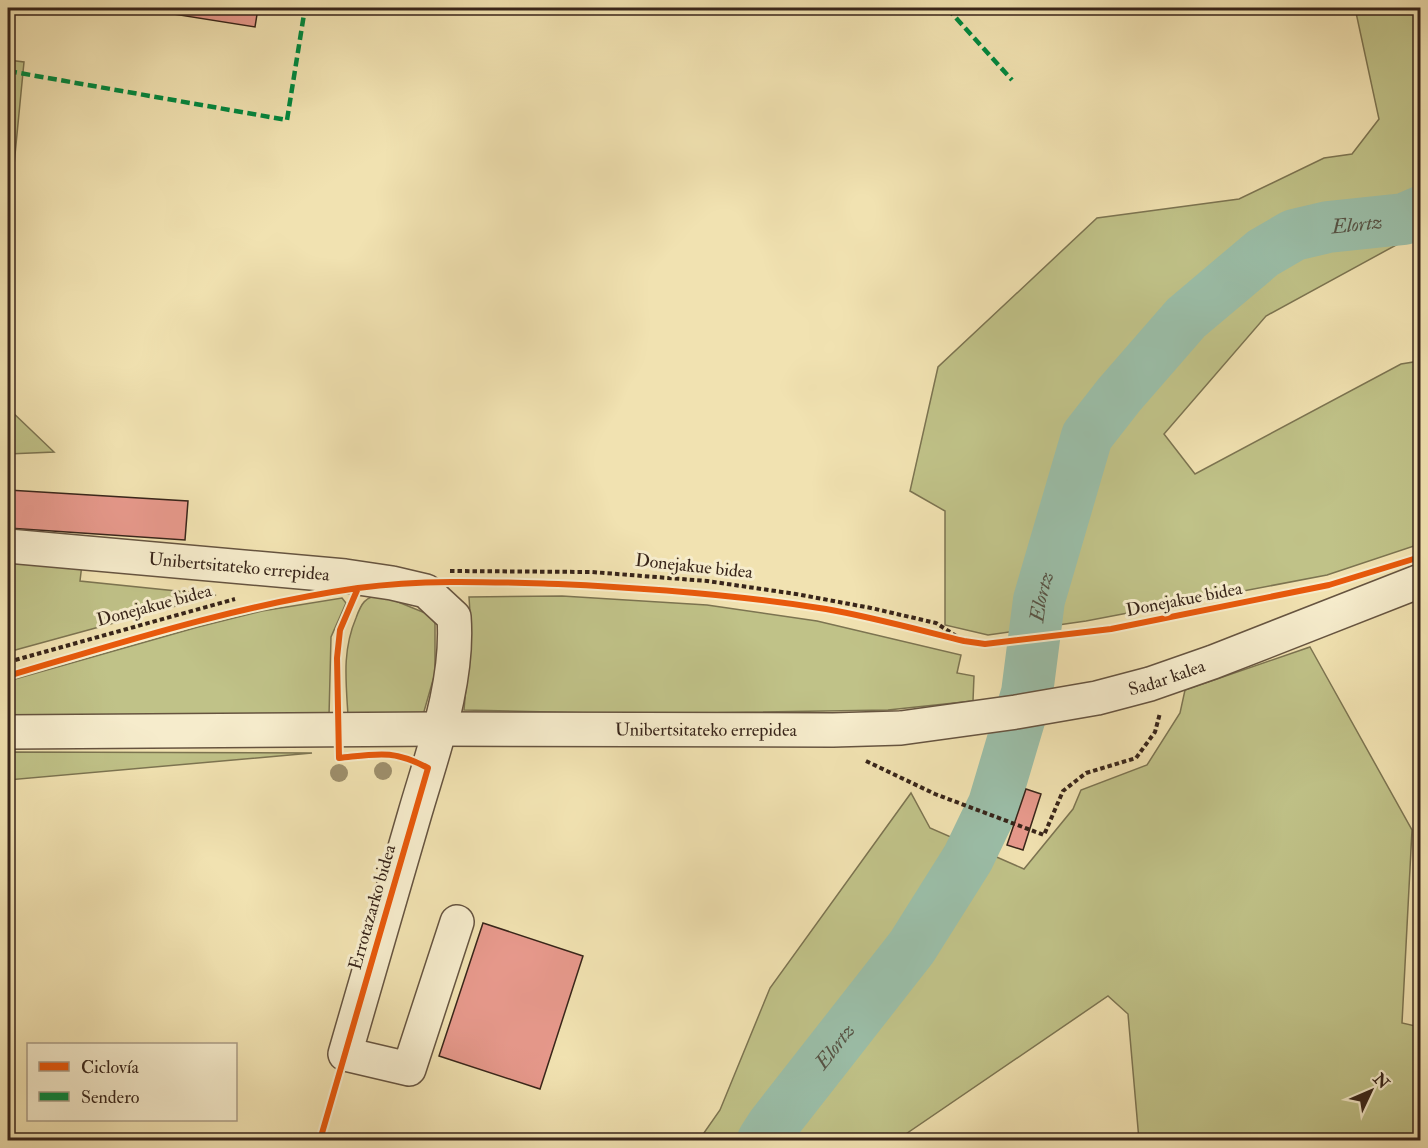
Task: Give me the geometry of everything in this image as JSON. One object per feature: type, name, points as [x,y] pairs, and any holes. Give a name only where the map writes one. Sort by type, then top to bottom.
[{"type":"street","name":"Unibertsitateko errepidea","points":[[8,546],[345,576],[426,591],[454,617],[456,637],[440,729]]},
{"type":"street","name":"Sadar kalea","points":[[901,728],[1097,698],[1213,662],[1420,581]]},
{"type":"street","name":"Unibertsitateko errepidea","points":[[8,732],[901,728]]},
{"type":"street","name":"Errotazarko bidea","points":[[440,729],[345,1054],[409,1069],[457,922]]},
{"type":"path","points":[[338,710],[337,658],[340,630],[353,602]]},
{"type":"path","points":[[945,636],[964,641]]},
{"type":"path","points":[[833,730],[853,753],[876,767],[935,794],[1044,835],[1063,791],[1086,773],[1136,758],[1155,732],[1166,694],[1175,675]]},
{"type":"green space","points":[[1355,8],[1420,8],[1420,232],[1266,316],[1164,434],[1195,474],[1401,364],[1420,361],[1420,544],[1327,575],[1086,621],[988,635],[945,625],[945,511],[910,491],[938,367],[1097,218],[1239,199],[1324,158],[1352,154],[1379,119]]},
{"type":"green space","points":[[8,60],[24,62],[8,227]]},
{"type":"green space","points":[[8,408],[54,452],[8,454]]},
{"type":"green space","points":[[8,558],[82,564],[80,581],[216,595],[8,652]]},
{"type":"green space","points":[[381,595],[435,617],[435,673],[423,715],[348,716],[346,666],[352,630],[364,602],[371,597]]},
{"type":"green space","points":[[562,596],[707,605],[817,621],[961,655],[957,673],[974,676],[973,701],[888,710],[636,714],[464,710],[471,628],[469,597]]},
{"type":"green space","points":[[342,598],[346,603],[331,637],[329,716],[8,718],[8,681],[262,611]]},
{"type":"green space","points":[[1310,647],[1412,830],[1402,1023],[1420,1027],[1420,1140],[1139,1140],[1128,1014],[1108,996],[897,1140],[699,1140],[720,1110],[770,988],[911,793],[930,828],[1024,869],[1073,809],[1081,790],[1147,765],[1180,713],[1185,690]]},
{"type":"green space","points":[[8,752],[312,753],[8,780]]},
{"type":"building","points":[[155,8],[258,8],[255,27],[154,11]]},
{"type":"building","points":[[8,490],[188,501],[185,540],[8,528]]},
{"type":"building","points":[[1026,789],[1041,794],[1023,850],[1007,845]]},
{"type":"building","points":[[483,923],[583,956],[540,1089],[439,1056]]},
{"type":"waterway","name":"Elortz","points":[[763,1140],[912,947],[968,858],[994,804],[1027,693],[1039,600],[1087,436],[1119,395],[1186,318],[1263,253],[1294,235],[1328,227],[1404,219],[1420,212]]},
{"type":"marked path","points":[[8,71],[287,120],[305,8]]},
{"type":"marked path","points":[[947,8],[1012,80]]},
{"type":"cycle path","name":"Donejakue bidea","points":[[8,676],[225,614],[314,595],[383,585],[458,582],[558,584],[726,596],[826,609],[985,644],[1111,629],[1329,585],[1420,557]]},
{"type":"cycle path","points":[[320,1140],[428,768],[394,755],[375,754],[339,758],[337,658],[340,630],[358,588]]}]
